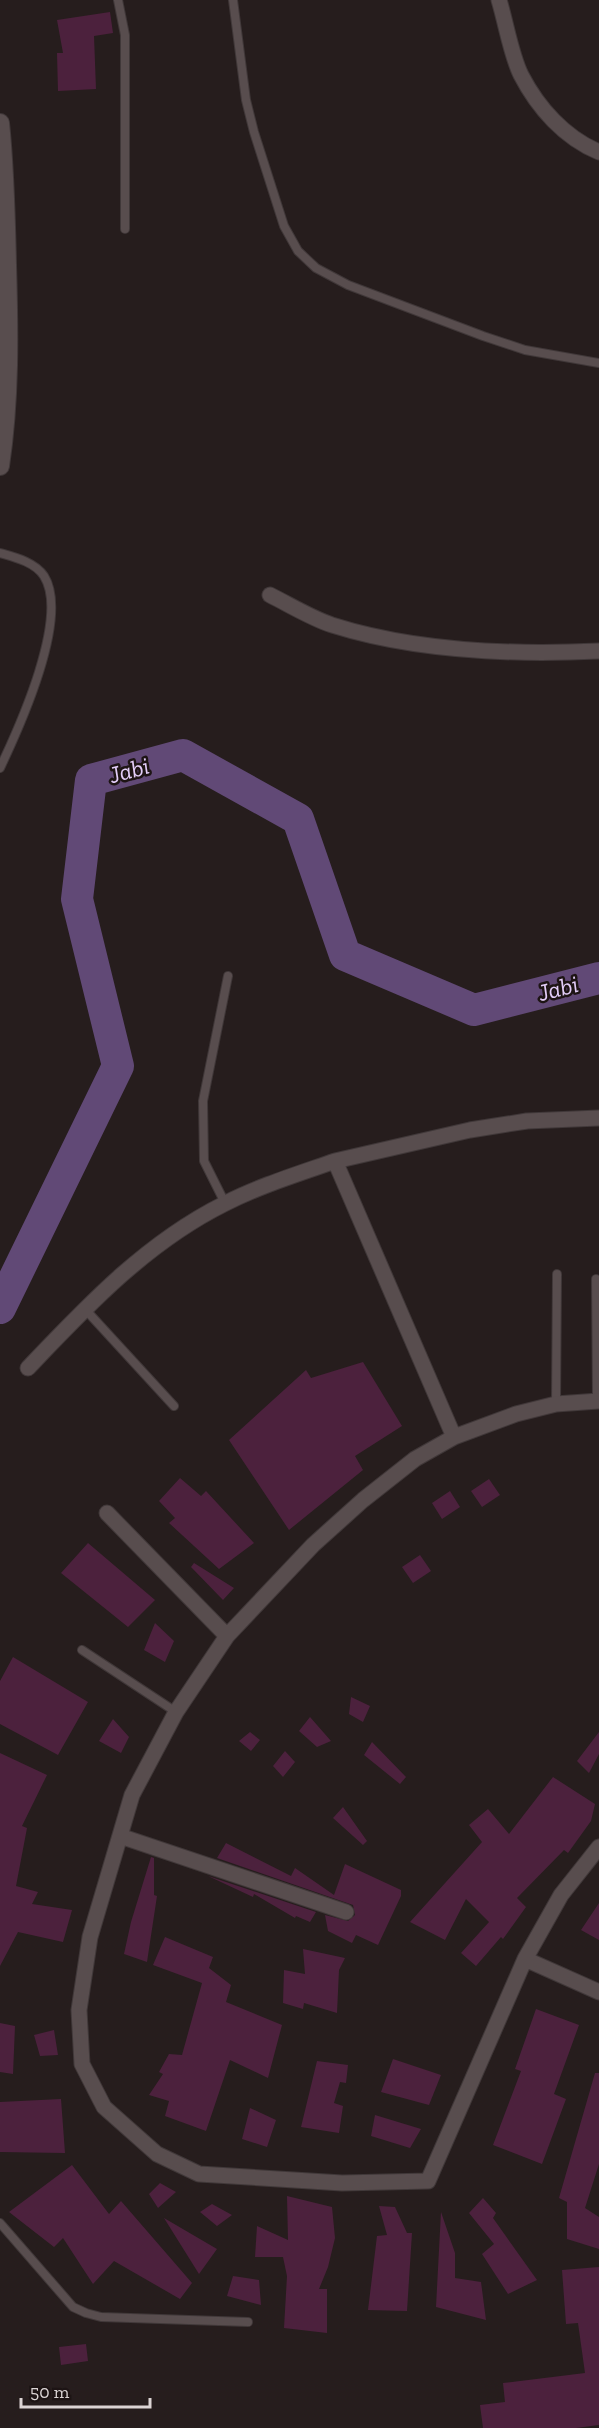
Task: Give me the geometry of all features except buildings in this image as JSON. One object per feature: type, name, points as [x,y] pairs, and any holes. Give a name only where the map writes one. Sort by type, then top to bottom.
[{"type":"main road","points":[[0,123],[4,168],[8,305],[6,425],[0,466]]},
{"type":"street","points":[[499,0],[520,74],[544,112],[584,146],[599,152]]},
{"type":"street","points":[[270,595],[331,625],[409,643],[539,654],[599,651]]},
{"type":"street","points":[[28,1368],[84,1308],[118,1277],[163,1241],[225,1203],[335,1161],[470,1130],[527,1121],[599,1118]]},
{"type":"street","points":[[335,1161],[454,1437]]},
{"type":"street","points":[[598,1401],[556,1404],[516,1414],[454,1437],[415,1459],[363,1500],[313,1545],[227,1636],[176,1712],[132,1795],[90,1937],[79,2010],[82,2064],[104,2107],[157,2154],[199,2174],[342,2183],[428,2181],[525,1959],[561,1895],[599,1847]]},
{"type":"street","points":[[107,1513],[227,1636]]},
{"type":"street","points":[[120,1836],[346,1912]]},
{"type":"street","points":[[525,1959],[599,1992]]},
{"type":"lane","points":[[118,0],[125,35],[125,229]]},
{"type":"lane","points":[[233,0],[246,100],[254,132],[284,226],[298,251],[316,268],[348,285],[462,328],[525,350],[599,363]]},
{"type":"lane","points":[[0,552],[28,563],[44,575],[51,595],[49,628],[40,671],[19,729],[0,768]]},
{"type":"lane","points":[[225,1203],[204,1161],[203,1101],[228,976]]},
{"type":"lane","points":[[556,1404],[557,1274]]},
{"type":"lane","points":[[596,1279],[598,1401]]},
{"type":"lane","points":[[84,1308],[174,1406]]},
{"type":"lane","points":[[82,1650],[176,1712]]},
{"type":"lane","points":[[0,2223],[73,2307],[86,2313],[101,2316],[248,2322]]},
{"type":"waterway","name":"Jabi","points":[[0,1308],[118,1066],[77,899],[91,780],[183,755],[298,819],[345,955],[474,1010],[599,978]]}]
